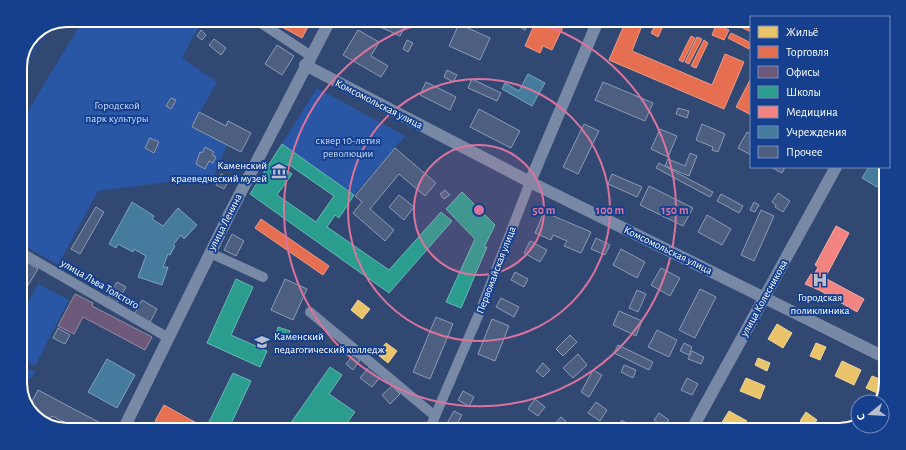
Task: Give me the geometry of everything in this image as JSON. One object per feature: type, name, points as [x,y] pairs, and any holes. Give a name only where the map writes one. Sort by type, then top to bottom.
[{"type":"street","name":"Комсомольская улица","points":[[266,27],[308,60],[530,182],[879,354]]},
{"type":"street","name":"улица Ленина","points":[[127,423],[167,337],[326,27]]},
{"type":"street","name":"Первомайская улица","points":[[432,423],[481,309],[530,182],[595,27]]},
{"type":"street","name":"улица Колесникова","points":[[695,423],[835,168]]},
{"type":"street","points":[[210,253],[263,277]]},
{"type":"street","name":"улица Льва Толстого","points":[[27,256],[167,337]]},
{"type":"street","points":[[310,312],[435,416]]},
{"type":"green space","name":"Городской парк культуры","points":[[79,27],[199,27],[182,58],[217,82],[192,127],[227,145],[214,176],[98,191],[58,265],[27,247],[27,112]]},
{"type":"green space","name":"сквер 10-летия революции","points":[[317,88],[405,136],[354,195],[282,144]]},
{"type":"green space","points":[[38,284],[69,300],[35,366],[27,362],[27,304]]},
{"type":"green space","points":[[27,369],[35,371],[33,376],[28,379]]},
{"type":"shaded area","points":[[49,31],[27,69],[30,51],[39,39]]},
{"type":"building: Жильё","points":[[358,300],[370,309],[362,319],[351,310]]},
{"type":"building: Жильё","points":[[777,324],[792,333],[783,348],[768,339]]},
{"type":"building: Жильё","points":[[386,343],[397,351],[388,363],[377,354]]},
{"type":"building: Жильё","points":[[816,343],[826,347],[820,360],[810,356]]},
{"type":"building: Жильё","points":[[758,358],[770,363],[767,371],[755,365]]},
{"type":"building: Жильё","points":[[842,361],[861,370],[854,385],[835,376]]},
{"type":"building: Жильё","points":[[872,376],[879,379],[879,389],[878,394],[866,388]]},
{"type":"building: Жильё","points":[[746,378],[765,386],[760,399],[740,391]]},
{"type":"building: Жильё","points":[[729,411],[747,421],[746,423],[722,423]]},
{"type":"building: Жильё","points":[[806,412],[817,420],[815,423],[802,423],[800,421]]},
{"type":"building: Торговля","points":[[282,27],[308,27],[302,38]]},
{"type":"building: Торговля","points":[[533,27],[563,27],[552,50],[543,46],[540,53],[525,46]]},
{"type":"building: Торговля","points":[[623,27],[641,27],[632,51],[712,85],[725,54],[744,62],[724,109],[609,60]]},
{"type":"building: Торговля","points":[[654,27],[663,27],[658,37],[651,33]]},
{"type":"building: Торговля","points":[[715,27],[721,27],[729,30],[724,40],[712,35]]},
{"type":"building: Торговля","points":[[741,27],[750,27],[750,32]]},
{"type":"building: Торговля","points":[[731,33],[750,42],[749,49],[728,38]]},
{"type":"building: Торговля","points":[[691,36],[695,38],[683,62],[679,60]]},
{"type":"building: Торговля","points":[[697,37],[702,39],[689,64],[685,62]]},
{"type":"building: Торговля","points":[[704,40],[708,43],[696,68],[691,66]]},
{"type":"building: Торговля","points":[[750,80],[750,114],[736,107]]},
{"type":"building: Торговля","points":[[261,219],[329,266],[323,275],[255,228]]},
{"type":"building: Торговля","points":[[164,405],[197,423],[158,423],[155,421]]},
{"type":"building: Офисы","points":[[75,294],[93,303],[92,306],[152,337],[145,350],[83,317],[74,334],[58,326]]},
{"type":"building: Школы","points":[[282,144],[354,195],[339,218],[335,215],[327,227],[389,270],[441,212],[452,221],[389,293],[250,194]],"holes":[[[288,164],[334,196],[316,222],[277,195],[292,174],[285,169]]]},
{"type":"building: Школы","points":[[462,192],[495,225],[484,247],[487,247],[461,308],[446,302],[475,239],[446,209]]},
{"type":"building: Школы","points":[[236,279],[253,287],[231,335],[267,351],[260,367],[207,343]]},
{"type":"building: Школы","points":[[278,327],[290,331],[288,338],[276,334]]},
{"type":"building: Школы","points":[[330,367],[342,375],[329,394],[355,412],[347,423],[291,423]]},
{"type":"building: Школы","points":[[233,373],[251,381],[231,423],[208,423]]},
{"type":"building: Медицина","points":[[836,226],[849,233],[825,278],[864,299],[857,312],[819,290],[805,284],[811,274],[814,275],[818,267],[815,265]]},
{"type":"building: Учреждения","points":[[528,74],[545,83],[532,106],[502,89],[505,83],[519,91]]},
{"type":"building: Учреждения","points":[[868,168],[879,168],[879,184],[877,187],[862,178]]},
{"type":"building: Учреждения","points":[[132,202],[154,216],[152,219],[163,226],[178,208],[197,225],[184,239],[181,235],[173,245],[175,246],[170,255],[168,254],[163,267],[168,267],[162,285],[138,277],[146,256],[134,249],[133,252],[118,244],[116,248],[109,244]]},
{"type":"building: Учреждения","points":[[107,359],[135,375],[117,408],[88,392]]},
{"type":"building: Прочее","points":[[380,27],[404,27],[400,36]]},
{"type":"building: Прочее","points":[[458,27],[466,27],[490,38],[480,60],[449,46]]},
{"type":"building: Прочее","points":[[519,27],[527,27],[525,30]]},
{"type":"building: Прочее","points":[[201,30],[206,35],[202,40],[197,36]]},
{"type":"building: Прочее","points":[[358,30],[379,42],[371,56],[388,66],[381,77],[343,55]]},
{"type":"building: Прочее","points":[[214,39],[226,48],[221,55],[209,45]]},
{"type":"building: Прочее","points":[[407,40],[413,43],[408,52],[403,49]]},
{"type":"building: Прочее","points":[[277,45],[294,56],[282,75],[265,64]]},
{"type":"building: Прочее","points":[[447,70],[457,75],[453,82],[444,77]]},
{"type":"building: Прочее","points":[[472,79],[501,93],[497,101],[468,88]]},
{"type":"building: Прочее","points":[[426,82],[456,97],[450,110],[420,95]]},
{"type":"building: Прочее","points":[[603,82],[653,103],[645,121],[595,100]]},
{"type":"building: Прочее","points":[[171,98],[176,100],[171,109],[166,106]]},
{"type":"building: Прочее","points":[[678,108],[689,111],[687,118],[676,114]]},
{"type":"building: Прочее","points":[[479,109],[520,131],[511,148],[470,127]]},
{"type":"building: Прочее","points":[[199,112],[226,126],[228,121],[251,133],[241,152],[192,127]]},
{"type":"building: Прочее","points":[[584,124],[599,131],[578,174],[563,167]]},
{"type":"building: Прочее","points":[[702,124],[725,134],[718,152],[712,150],[713,147],[696,140]]},
{"type":"building: Прочее","points":[[660,129],[677,136],[668,157],[651,149]]},
{"type":"building: Прочее","points":[[747,132],[750,134],[750,154],[738,148]]},
{"type":"building: Прочее","points":[[150,138],[159,142],[154,153],[145,148]]},
{"type":"building: Прочее","points":[[205,147],[214,152],[212,155],[216,157],[213,163],[209,161],[205,169],[196,164],[200,152],[202,153]]},
{"type":"building: Прочее","points":[[395,148],[436,183],[425,196],[399,174],[370,209],[394,230],[385,241],[353,213],[362,202],[355,196]]},
{"type":"building: Прочее","points":[[690,153],[697,156],[689,176],[665,166],[668,159],[685,166]]},
{"type":"building: Прочее","points":[[659,163],[713,192],[710,197],[656,168]]},
{"type":"building: Прочее","points":[[773,168],[784,168],[782,173]]},
{"type":"building: Прочее","points":[[221,174],[230,179],[224,189],[216,185]]},
{"type":"building: Прочее","points":[[612,174],[642,187],[637,197],[608,184]]},
{"type":"building: Прочее","points":[[649,186],[693,208],[683,226],[640,205]]},
{"type":"building: Прочее","points":[[445,190],[450,195],[444,199],[440,194]]},
{"type":"building: Прочее","points":[[778,193],[790,201],[783,212],[775,207],[776,205],[772,202]]},
{"type":"building: Прочее","points":[[721,194],[743,206],[739,213],[717,201]]},
{"type":"building: Прочее","points":[[399,195],[414,207],[404,220],[389,207]]},
{"type":"building: Прочее","points":[[754,202],[759,205],[755,212],[750,210]]},
{"type":"building: Прочее","points":[[96,207],[104,212],[80,254],[71,249]]},
{"type":"building: Прочее","points":[[761,210],[774,216],[754,261],[741,255]]},
{"type":"building: Прочее","points":[[544,212],[591,232],[581,253],[564,246],[567,241],[553,235],[551,240],[535,233]]},
{"type":"building: Прочее","points":[[707,215],[731,229],[722,245],[698,232]]},
{"type":"building: Прочее","points":[[232,234],[244,241],[236,256],[224,250]]},
{"type":"building: Прочее","points":[[596,238],[610,245],[605,255],[591,249]]},
{"type":"building: Прочее","points":[[530,241],[547,250],[540,262],[524,253]]},
{"type":"building: Прочее","points":[[621,249],[645,262],[637,278],[613,265]]},
{"type":"building: Прочее","points":[[27,262],[38,269],[27,287]]},
{"type":"building: Прочее","points":[[661,268],[680,278],[670,296],[651,285]]},
{"type":"building: Прочее","points":[[515,272],[528,279],[524,287],[511,280]]},
{"type":"building: Прочее","points":[[285,279],[307,289],[293,320],[271,310]]},
{"type":"building: Прочее","points":[[117,282],[126,287],[116,304],[107,299]]},
{"type":"building: Прочее","points":[[700,289],[716,297],[695,338],[679,330]]},
{"type":"building: Прочее","points":[[637,290],[646,294],[638,312],[629,308]]},
{"type":"building: Прочее","points":[[501,298],[519,307],[514,317],[496,307]]},
{"type":"building: Прочее","points":[[142,300],[157,309],[149,324],[134,315]]},
{"type":"building: Прочее","points":[[619,311],[642,321],[636,336],[613,325]]},
{"type":"building: Прочее","points":[[436,317],[453,324],[430,379],[413,372]]},
{"type":"building: Прочее","points":[[492,319],[509,326],[495,361],[478,354]]},
{"type":"building: Прочее","points":[[58,328],[70,335],[65,344],[53,338]]},
{"type":"building: Прочее","points":[[657,330],[677,340],[669,357],[648,347]]},
{"type":"building: Прочее","points":[[570,335],[577,342],[563,356],[556,349]]},
{"type":"building: Прочее","points":[[684,343],[692,347],[689,355],[680,351]]},
{"type":"building: Прочее","points":[[618,345],[653,362],[649,370],[614,353]]},
{"type":"building: Прочее","points":[[692,351],[704,357],[701,364],[688,359]]},
{"type":"building: Прочее","points":[[578,354],[587,365],[573,378],[563,368]]},
{"type":"building: Прочее","points":[[353,355],[360,360],[353,370],[346,364]]},
{"type":"building: Прочее","points":[[543,363],[550,370],[543,377],[536,371]]},
{"type":"building: Прочее","points":[[624,365],[636,370],[633,378],[621,372]]},
{"type":"building: Прочее","points":[[369,367],[381,376],[372,387],[360,378]]},
{"type":"building: Прочее","points":[[593,370],[602,375],[589,397],[581,392]]},
{"type":"building: Прочее","points":[[687,378],[698,384],[692,395],[681,390]]},
{"type":"building: Прочее","points":[[392,386],[400,394],[390,404],[382,395]]},
{"type":"building: Прочее","points":[[38,390],[100,423],[66,423],[52,416],[50,419],[40,413],[32,402]]},
{"type":"building: Прочее","points":[[463,391],[474,397],[469,406],[458,400]]},
{"type":"building: Прочее","points":[[535,399],[545,407],[538,416],[528,409]]},
{"type":"building: Прочее","points":[[596,402],[607,410],[600,421],[588,413]]},
{"type":"building: Прочее","points":[[454,411],[462,415],[458,423],[447,423]]},
{"type":"building: Прочее","points":[[659,413],[669,420],[666,423],[658,423],[654,420]]},
{"type":"building: Прочее","points":[[561,417],[568,423],[556,423]]},
{"type":"place","name":"Каменский краеведческий музей","points":[[279,171]]},
{"type":"place","name":"Городская поликлиника","points":[[820,280]]},
{"type":"place","name":"Каменский педагогический колледж","points":[[262,342]]}]
